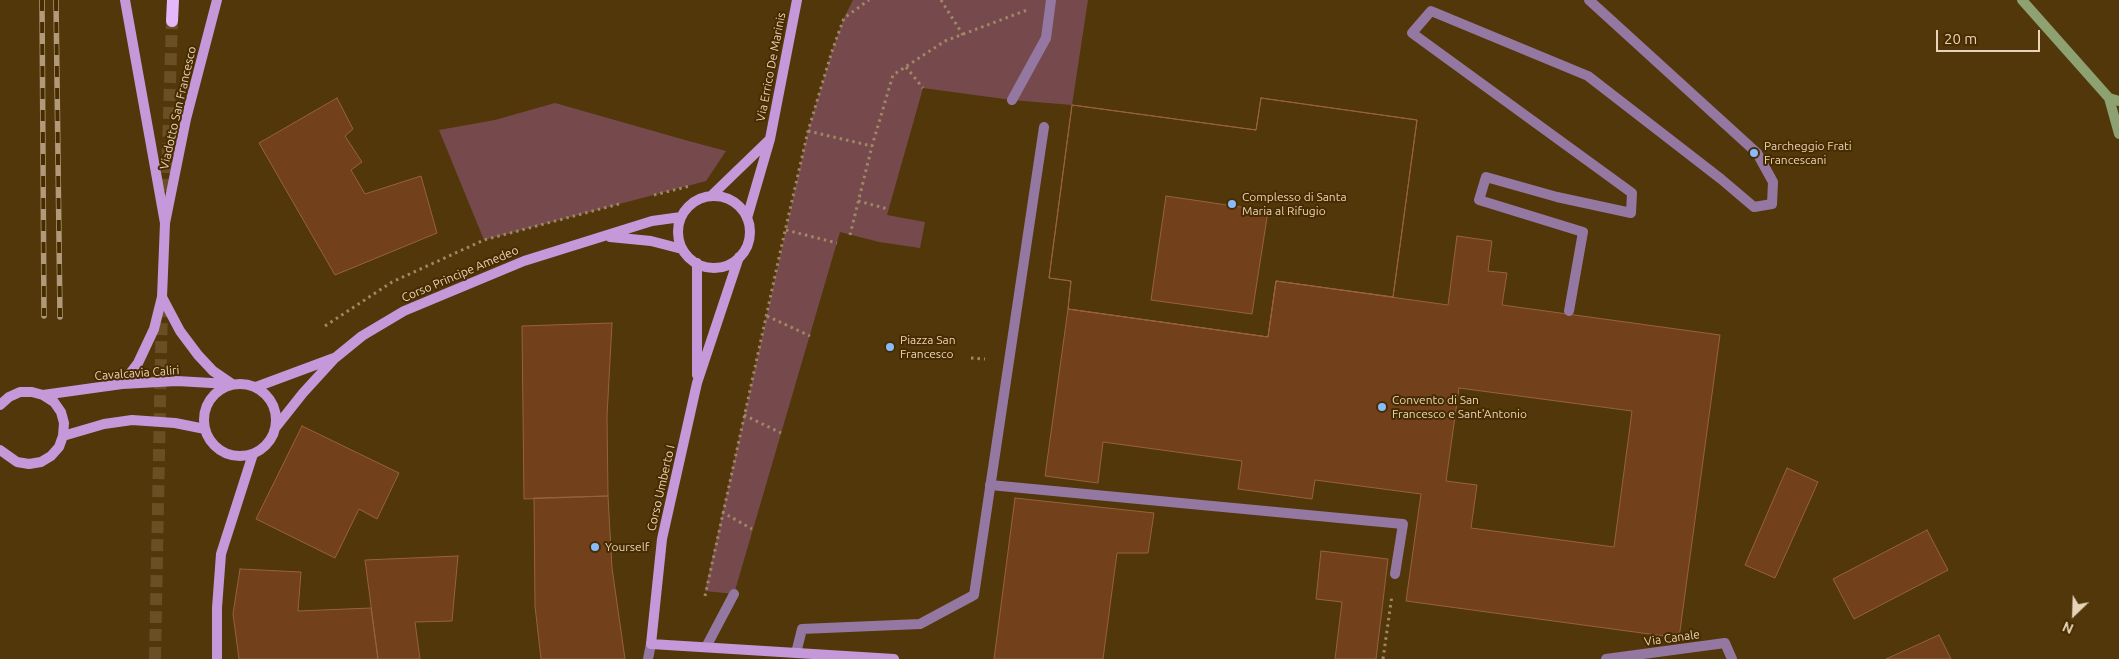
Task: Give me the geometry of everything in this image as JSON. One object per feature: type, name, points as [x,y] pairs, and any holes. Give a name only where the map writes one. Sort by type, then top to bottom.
[{"type":"main road","name":"Viadotto San Francesco","points":[[125,0],[165,223]]},
{"type":"main road","points":[[172,0],[172,21]]},
{"type":"main road","name":"Viadotto San Francesco","points":[[122,384],[138,363],[154,329],[162,297],[165,223],[186,119],[217,0]]},
{"type":"main road","name":"Via Errico De Marinis","points":[[747,218],[770,139],[798,0]]},
{"type":"main road","name":"Via Errico De Marinis","points":[[711,196],[770,139]]},
{"type":"main road","points":[[711,196],[733,201],[741,208],[750,228],[749,239],[739,257],[730,264],[719,267],[697,263],[682,249],[678,238],[681,217],[693,202],[711,196]]},
{"type":"main road","name":"Corso Principe Amedeo","points":[[253,454],[264,448],[272,439],[276,427],[303,393],[335,358],[362,336],[404,311],[524,261],[652,221],[681,217]]},
{"type":"main road","name":"Corso Principe Amedeo","points":[[606,236],[651,241],[682,249]]},
{"type":"main road","name":"Corso Umberto I","points":[[651,644],[662,538],[697,383],[739,257]]},
{"type":"main road","name":"Corso Umberto I","points":[[697,263],[697,383]]},
{"type":"main road","points":[[162,297],[180,331],[198,356],[213,371],[232,385]]},
{"type":"main road","name":"Corso Principe Amedeo","points":[[232,385],[244,383],[256,387],[335,358]]},
{"type":"main road","name":"Cavalcavia Caliri","points":[[0,404],[20,392],[44,395],[122,384],[177,381],[232,385]]},
{"type":"main road","points":[[218,659],[217,608],[221,554],[253,454],[241,456],[229,454],[219,449],[205,429],[204,418],[206,406],[213,397],[222,389],[232,385]]},
{"type":"main road","points":[[256,387],[266,394],[273,404],[276,427]]},
{"type":"main road","points":[[0,450],[17,462],[29,464],[40,462],[51,456],[59,447],[63,436],[64,423],[61,412],[54,402],[44,395]]},
{"type":"main road","points":[[63,436],[104,424],[132,420],[175,423],[205,429]]},
{"type":"main road","points":[[651,644],[894,659]]},
{"type":"street","points":[[1569,311],[1583,232],[1479,200],[1486,177],[1557,197],[1631,213],[1632,194],[1412,33],[1431,11],[1588,76],[1721,179],[1754,207],[1772,204],[1773,182],[1757,153],[1589,0]]},
{"type":"street","points":[[1012,100],[1046,38],[1051,1]]},
{"type":"street","points":[[796,653],[802,629],[920,624],[974,594],[1044,127]]},
{"type":"street","points":[[990,486],[1403,524],[1395,574]]},
{"type":"street","points":[[706,647],[734,594]]},
{"type":"street","name":"Via Canale","points":[[1606,659],[1725,643],[1732,659]]},
{"type":"street","name":"Corso Umberto I","points":[[648,659],[651,644]]},
{"type":"path","points":[[705,600],[705,591],[722,512],[808,131],[844,18],[870,0]]},
{"type":"path","points":[[941,0],[963,35]]},
{"type":"path","points":[[850,235],[872,146],[893,75],[945,41],[1051,1]]},
{"type":"path","points":[[906,67],[923,88]]},
{"type":"path","points":[[808,131],[872,146]]},
{"type":"path","points":[[858,202],[888,209]]},
{"type":"path","points":[[786,230],[837,243]]},
{"type":"path","points":[[767,316],[810,336]]},
{"type":"path","points":[[744,415],[781,433]]},
{"type":"path","points":[[722,512],[752,529]]},
{"type":"path","points":[[1383,659],[1395,574]]},
{"type":"shaded area","points":[[853,0],[1088,0],[1072,105],[1012,100],[923,88],[887,215],[925,222],[920,248],[879,242],[840,232],[734,594],[705,591],[808,131],[832,51]]},
{"type":"shaded area","points":[[555,103],[726,151],[706,181],[484,240],[439,130],[495,120]]},
{"type":"building","points":[[337,98],[353,129],[345,136],[362,162],[351,170],[365,194],[421,176],[437,233],[335,275],[259,143]]},
{"type":"building","name":"Complesso di Santa Maria al Rifugio","points":[[1261,98],[1417,120],[1393,297],[1276,281],[1268,337],[1068,309],[1071,281],[1049,278],[1072,105],[1256,130]],"holes":[[[1166,196],[1268,211],[1252,314],[1151,300]]]},
{"type":"building","name":"Complesso di Santa Maria al Rifugio","points":[[1261,98],[1417,120],[1393,297],[1276,281],[1268,337],[1068,309],[1071,281],[1049,278],[1072,105],[1256,130]]},
{"type":"building","name":"Convento di San Francesco e Sant'Antonio","points":[[1457,236],[1492,241],[1488,271],[1507,273],[1502,305],[1720,335],[1679,638],[1406,601],[1421,494],[1315,480],[1312,499],[1238,489],[1242,461],[1103,442],[1098,483],[1045,476],[1068,309],[1268,337],[1276,281],[1448,305]],"holes":[[[1459,388],[1632,411],[1614,547],[1471,528],[1477,485],[1446,481]]]},
{"type":"building","points":[[612,323],[607,416],[608,496],[524,499],[522,326]]},
{"type":"building","points":[[302,426],[399,473],[377,519],[359,509],[335,558],[256,519]]},
{"type":"building","points":[[1787,468],[1818,482],[1775,578],[1745,565]]},
{"type":"building","points":[[608,496],[612,568],[625,659],[541,659],[535,606],[534,498]]},
{"type":"building","points":[[1015,498],[1154,513],[1148,553],[1117,553],[1103,659],[994,659]]},
{"type":"building","points":[[1927,530],[1948,570],[1854,619],[1833,579]]},
{"type":"building","points":[[1321,551],[1388,559],[1376,659],[1335,659],[1342,602],[1316,599]]},
{"type":"building","points":[[458,556],[452,621],[415,622],[420,659],[378,659],[365,560]]},
{"type":"building","points":[[240,569],[301,572],[298,611],[371,608],[378,659],[239,659],[233,614]]},
{"type":"building","points":[[1939,635],[1951,659],[1886,659]]},
{"type":"waterway","points":[[2022,0],[2109,98],[2119,101]]},
{"type":"waterway","points":[[2109,98],[2119,134]]},
{"type":"tunnel","points":[[166,209],[172,21]]},
{"type":"tunnel","points":[[155,659],[162,302]]},
{"type":"railway","points":[[42,0],[44,316]]},
{"type":"railway","points":[[56,0],[60,317]]},
{"type":"place","name":"Parcheggio Frati Francescani","points":[[1754,153]]},
{"type":"place","name":"Complesso di Santa Maria al Rifugio","points":[[1232,204]]},
{"type":"place","name":"Piazza San Francesco","points":[[890,347]]},
{"type":"place","name":"Convento di San Francesco e Sant'Antonio","points":[[1382,407]]},
{"type":"place","name":"Yourself","points":[[595,547]]}]
